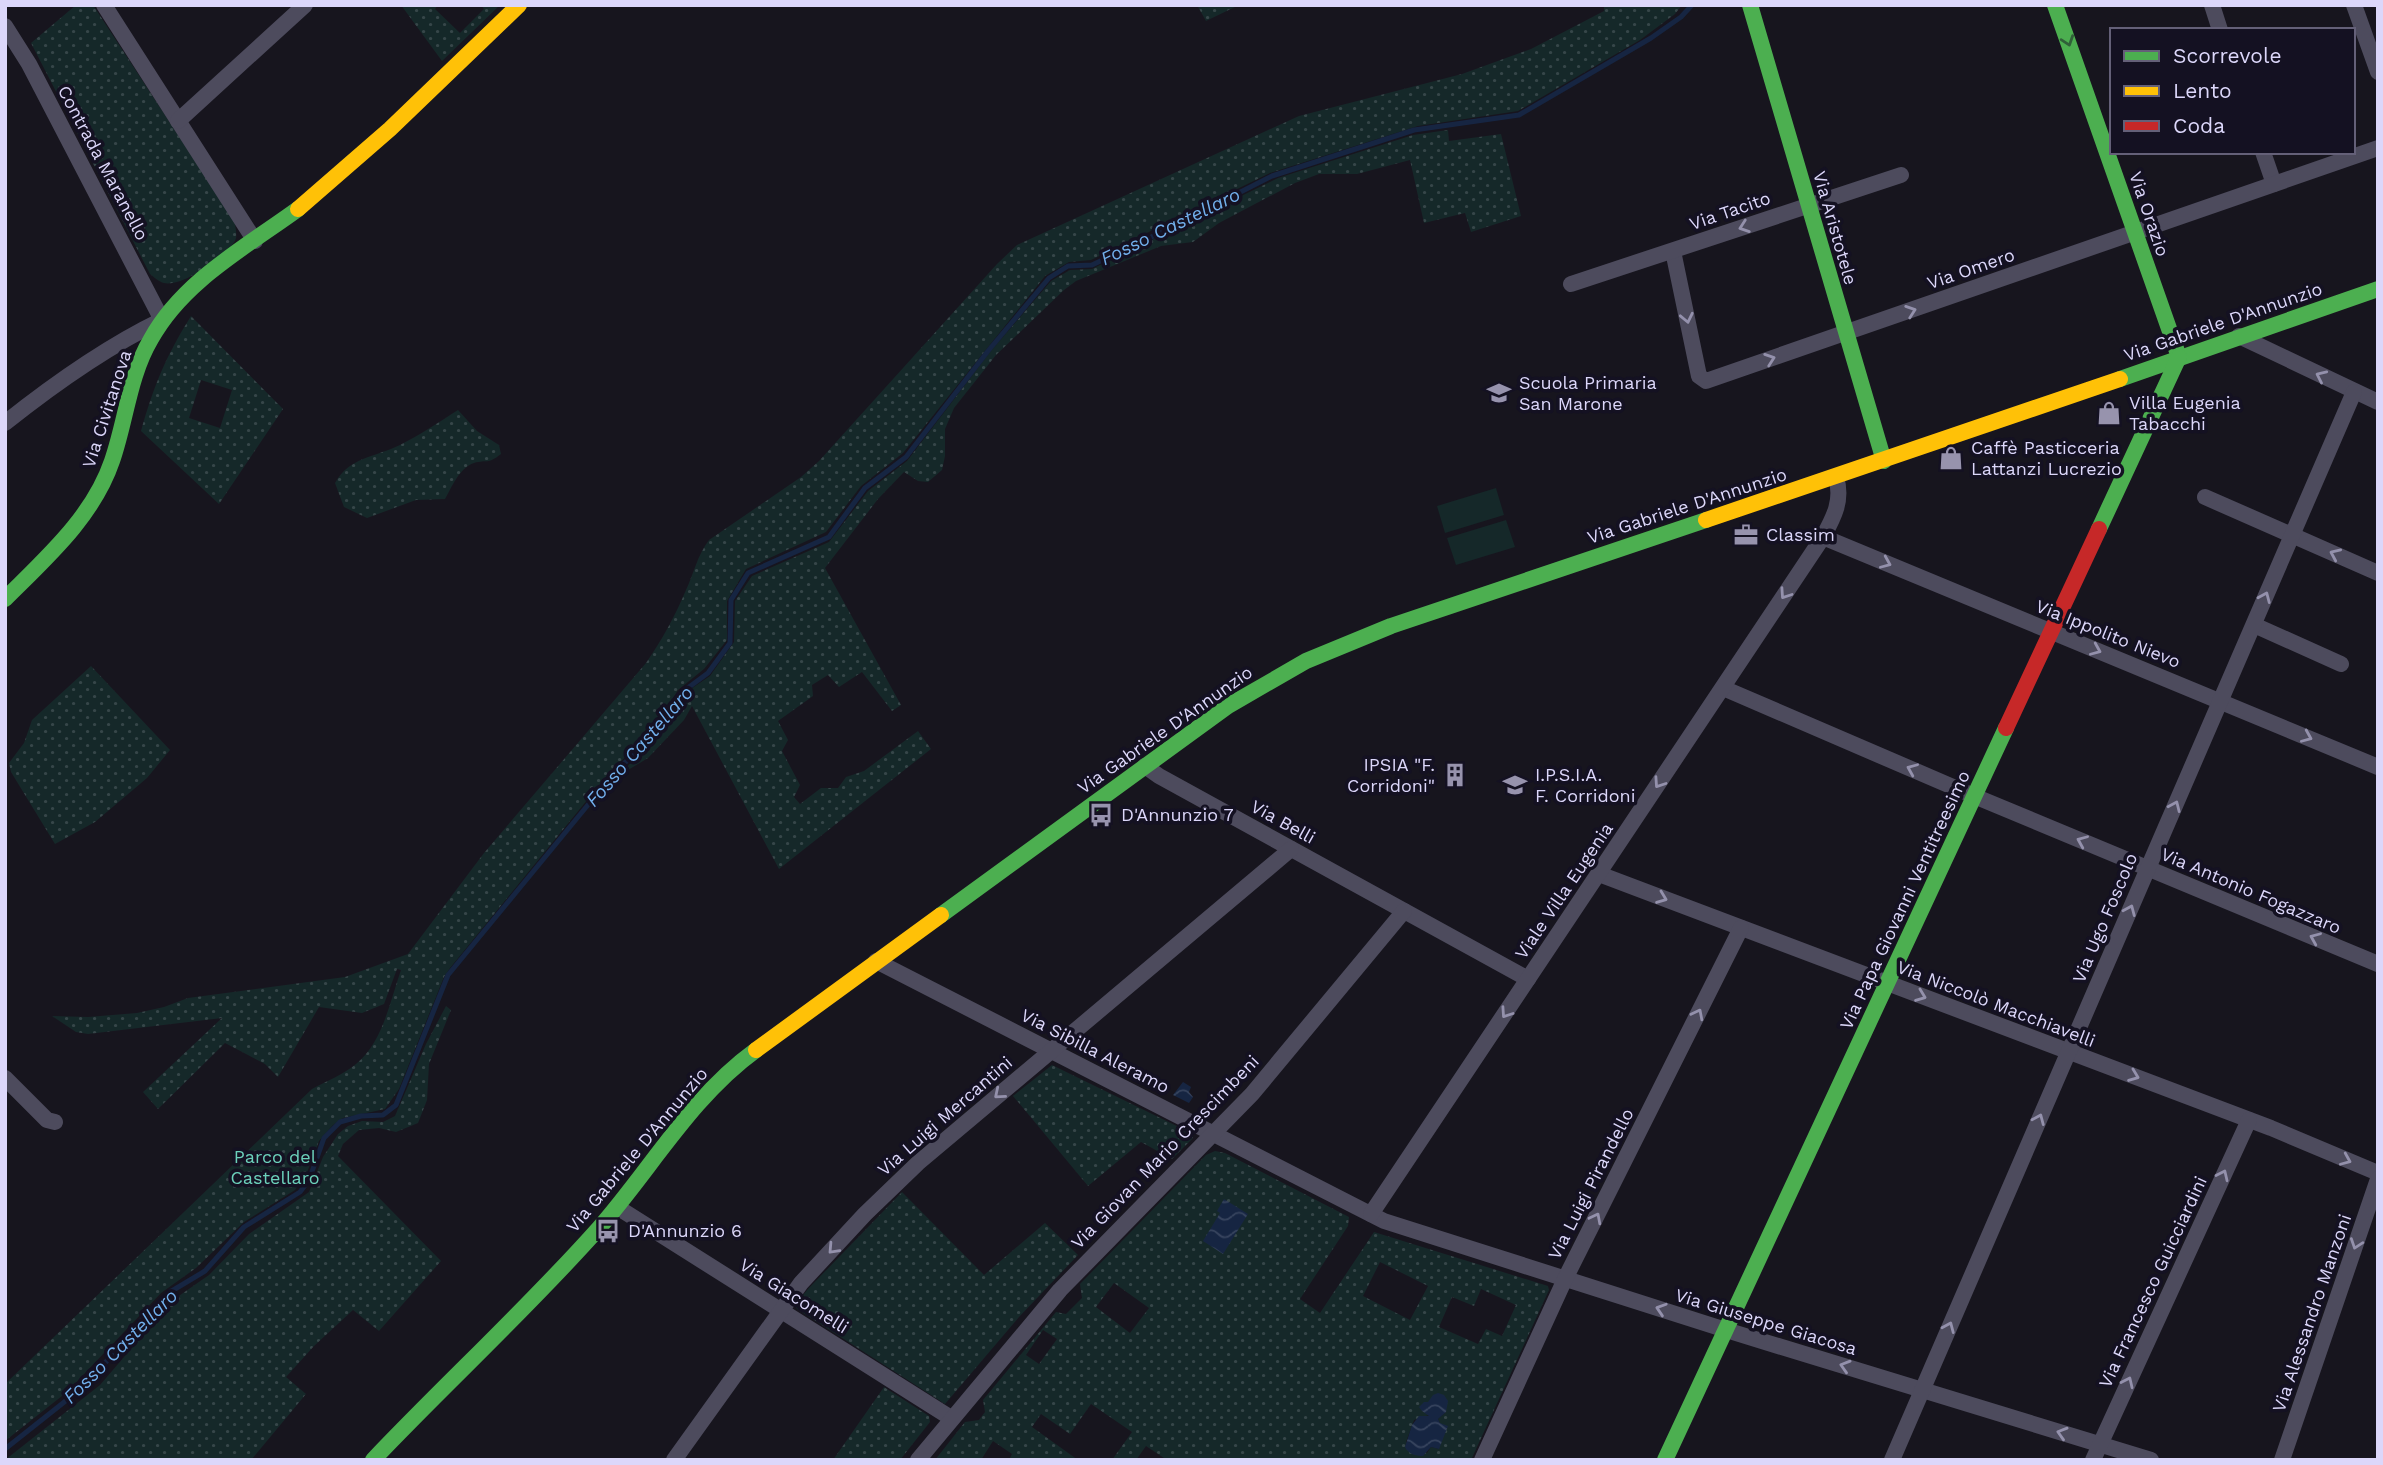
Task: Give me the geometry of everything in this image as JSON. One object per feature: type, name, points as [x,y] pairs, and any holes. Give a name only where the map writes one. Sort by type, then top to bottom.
[{"type":"street","points":[[104,5],[254,241]]},
{"type":"street","points":[[178,121],[305,5]]},
{"type":"street","name":"Via Civitanova","points":[[5,600],[74,527],[104,482],[113,458],[132,380],[162,320],[204,279],[308,201],[371,148],[519,5]]},
{"type":"street","name":"Via Aristotele","points":[[1750,5],[1884,461]]},
{"type":"street","name":"Via Orazio","points":[[2055,5],[2179,357]]},
{"type":"street","points":[[2212,5],[2219,28]]},
{"type":"street","points":[[2354,5],[2378,72]]},
{"type":"street","name":"Contrada Maranello","points":[[5,26],[29,64],[162,320]]},
{"type":"street","name":"Via Omero","points":[[1673,251],[1699,376],[1706,382],[2378,148]]},
{"type":"street","points":[[2264,154],[2274,184]]},
{"type":"street","name":"Via Tacito","points":[[1571,284],[1901,175]]},
{"type":"street","name":"Via Gabriele D'Annunzio","points":[[373,1460],[558,1274],[617,1207],[701,1098],[734,1066],[1256,688],[1334,648],[1420,615],[1884,461],[2378,289]]},
{"type":"street","points":[[5,423],[33,400],[86,365],[162,320]]},
{"type":"street","points":[[2259,330],[2259,340],[2264,349]]},
{"type":"street","points":[[2239,336],[2378,402]]},
{"type":"street","name":"Via Papa Giovanni Ventitreesimo","points":[[1665,1460],[2179,357]]},
{"type":"street","name":"Via Ugo Foscolo","points":[[1892,1460],[2354,392]]},
{"type":"street","name":"Viale Villa Eugenia","points":[[1371,1214],[1823,537],[1840,499],[1836,477]]},
{"type":"street","points":[[2205,497],[2378,573]]},
{"type":"street","name":"Via Ippolito Nievo","points":[[1823,537],[2378,767]]},
{"type":"street","points":[[2253,625],[2341,664]]},
{"type":"street","name":"Via Antonio Fogazzaro","points":[[1723,688],[2378,964]]},
{"type":"street","name":"Via Belli","points":[[1145,766],[1528,979]]},
{"type":"street","name":"Via Luigi Mercantini","points":[[674,1460],[801,1283],[890,1190],[918,1163],[1291,849]]},
{"type":"street","name":"Via Niccolò Macchiavelli","points":[[1599,874],[2249,1120],[2378,1173]]},
{"type":"street","name":"Via Giovan Mario Crescimbeni","points":[[918,1460],[1060,1290],[1252,1094],[1404,911]]},
{"type":"street","name":"Via Luigi Pirandello","points":[[1482,1460],[1566,1279],[1741,928]]},
{"type":"street","name":"Via Sibilla Aleramo","points":[[876,961],[1371,1214]]},
{"type":"street","points":[[5,1078],[47,1120],[55,1122]]},
{"type":"street","name":"Via Francesco Guicciardini","points":[[2092,1460],[2249,1120]]},
{"type":"street","name":"Via Alessandro Manzoni","points":[[2282,1460],[2378,1180]]},
{"type":"street","name":"Via Giacomelli","points":[[617,1207],[951,1418]]},
{"type":"street","name":"Via Giuseppe Giacosa","points":[[1371,1214],[1384,1221],[1726,1330],[2151,1460]]},
{"type":"green space","points":[[76,5],[93,5],[235,222],[236,238],[232,245],[216,261],[182,280],[164,283],[150,274],[31,43]]},
{"type":"green space","points":[[401,5],[438,5],[435,9],[460,33],[484,9],[481,5],[500,5],[442,61]]},
{"type":"green space","points":[[1197,5],[1239,5],[1206,21]]},
{"type":"green space","name":"Parco del Castellaro","points":[[1604,5],[1682,5],[1675,14],[1640,40],[1518,111],[1418,126],[1270,173],[1091,260],[1069,262],[1045,276],[903,453],[861,486],[826,532],[746,569],[727,601],[727,640],[704,669],[678,690],[652,731],[610,772],[450,968],[399,1089],[385,1109],[343,1118],[333,1125],[319,1141],[306,1175],[295,1190],[244,1222],[196,1268],[161,1293],[67,1392],[5,1441],[5,1384],[312,1089],[356,1064],[365,1055],[379,1033],[401,970],[397,969],[384,1004],[362,1013],[319,1007],[278,1077],[265,1064],[225,1043],[158,1109],[143,1092],[222,1018],[88,1034],[76,1032],[52,1016],[88,1017],[137,1013],[188,998],[345,977],[408,954],[484,853],[646,663],[673,618],[709,540],[801,477],[819,461],[1017,245],[1299,116],[1462,74],[1531,49],[1604,11]]},
{"type":"green space","points":[[1448,130],[1449,141],[1501,134],[1521,216],[1471,232],[1465,213],[1424,223],[1410,160],[1357,174],[1319,174],[1295,183],[1219,223],[1193,242],[1161,246],[1076,281],[996,355],[954,408],[945,429],[942,470],[928,482],[918,481],[904,472],[878,499],[825,568],[901,705],[892,711],[862,672],[839,687],[828,675],[812,685],[813,696],[778,721],[788,740],[782,751],[800,785],[794,797],[800,804],[821,788],[838,788],[846,777],[864,771],[918,731],[931,749],[779,869],[692,706],[684,720],[648,758],[618,776],[657,736],[685,693],[710,676],[734,642],[735,601],[752,576],[829,542],[868,491],[907,461],[990,352],[1051,281],[1070,270],[1092,269],[1278,178],[1413,135]]},
{"type":"green space","points":[[191,316],[283,409],[219,504],[141,431],[162,371]],"holes":[[[201,380],[232,390],[220,428],[189,418]]]},
{"type":"green space","points":[[458,410],[477,431],[499,445],[501,454],[464,469],[445,499],[416,500],[367,518],[344,507],[335,483],[348,468],[407,441]]},
{"type":"green space","points":[[1496,488],[1504,515],[1445,533],[1437,506]]},
{"type":"green space","points":[[1506,520],[1515,547],[1456,565],[1447,538]]},
{"type":"green space","points":[[91,666],[170,750],[147,778],[95,822],[55,844],[11,772],[9,763],[24,743],[32,720]]},
{"type":"green space","points":[[446,1006],[451,1010],[429,1064],[427,1100],[418,1123],[396,1132],[379,1128],[359,1130],[343,1144],[338,1156],[441,1261],[379,1331],[353,1310],[314,1346],[286,1377],[306,1394],[251,1460],[5,1460],[100,1385],[173,1300],[209,1275],[249,1234],[309,1192],[323,1157],[338,1134],[348,1126],[362,1121],[383,1122],[395,1116],[426,1044]]},
{"type":"green space","points":[[1052,1065],[1189,1132],[1192,1139],[1172,1159],[1141,1142],[1088,1186],[1013,1096]]},
{"type":"green space","points":[[1215,1151],[1225,1153],[1349,1217],[1348,1226],[1300,1299],[1320,1313],[1374,1232],[1548,1286],[1549,1290],[1471,1460],[1167,1460],[1146,1446],[1136,1460],[1112,1460],[1132,1432],[1091,1404],[1070,1434],[1041,1414],[1032,1427],[1078,1460],[1009,1460],[1012,1454],[993,1441],[981,1460],[935,1460],[965,1422],[979,1420],[985,1412],[983,1400],[1056,1312],[1066,1314],[1082,1298],[1080,1284],[1206,1155]],"holes":[[[1380,1262],[1428,1286],[1410,1320],[1363,1296]],[[1114,1283],[1149,1308],[1130,1333],[1096,1307]],[[1481,1289],[1516,1305],[1502,1336],[1486,1329],[1478,1344],[1439,1327],[1452,1297],[1474,1306]],[[1043,1330],[1057,1339],[1039,1364],[1026,1355]],[[1428,1402],[1446,1412],[1438,1419],[1439,1449],[1431,1447],[1427,1453],[1406,1442],[1414,1420],[1429,1415],[1422,1411]]]},
{"type":"green space","points":[[902,1192],[984,1275],[1045,1223],[1078,1255],[1019,1317],[945,1404],[797,1309],[795,1305]]},
{"type":"green space","points":[[884,1387],[929,1416],[930,1422],[900,1460],[833,1460]]},
{"type":"water","points":[[1183,1082],[1191,1087],[1189,1092],[1193,1097],[1189,1103],[1173,1095]]},
{"type":"water","points":[[1224,1199],[1248,1214],[1223,1254],[1203,1241],[1220,1213],[1217,1211]]},
{"type":"water","points":[[1438,1393],[1444,1395],[1448,1401],[1446,1412],[1438,1419],[1440,1423],[1448,1426],[1439,1449],[1431,1447],[1423,1456],[1412,1454],[1405,1447],[1412,1425],[1419,1416],[1429,1416],[1419,1407]]},
{"type":"waterway","name":"Fosso Castellaro","points":[[5,1449],[87,1384],[147,1314],[170,1292],[205,1271],[244,1227],[300,1192],[309,1180],[324,1138],[340,1122],[361,1116],[383,1115],[396,1105],[448,975],[615,772],[656,733],[681,693],[708,673],[730,643],[731,600],[748,573],[829,537],[865,488],[906,457],[1049,278],[1068,266],[1092,265],[1272,176],[1414,130],[1519,115],[1651,38],[1681,17],[1692,5]]},
{"type":"traffic: fast","points":[[1750,5],[1884,461]]},
{"type":"traffic: fast","points":[[2055,5],[2179,357]]},
{"type":"traffic: fast","points":[[5,599],[67,536],[104,481],[117,446],[138,368],[164,318],[198,282],[298,209]]},
{"type":"traffic: fast","points":[[2120,379],[2378,289]]},
{"type":"traffic: fast","points":[[2099,529],[2179,357]]},
{"type":"traffic: fast","points":[[941,915],[1228,706],[1306,661],[1391,626],[1706,520]]},
{"type":"traffic: fast","points":[[1665,1460],[2006,728]]},
{"type":"traffic: fast","points":[[373,1460],[572,1258],[618,1205],[691,1111],[711,1089],[756,1050]]},
{"type":"traffic: slow","points":[[298,209],[390,129],[519,5]]},
{"type":"traffic: slow","points":[[1706,520],[2120,379]]},
{"type":"traffic: slow","points":[[756,1050],[941,915]]},
{"type":"traffic: jam","points":[[2006,728],[2099,529]]},
{"type":"place","name":"Scuola Primaria San Marone","points":[[1499,393]]},
{"type":"place","name":"Villa Eugenia Tabacchi","points":[[2109,413]]},
{"type":"place","name":"Caffè Pasticceria Lattanzi Lucrezio","points":[[1951,458]]},
{"type":"place","name":"Classim","points":[[1746,535]]},
{"type":"place","name":"IPSIA \"F. Corridoni\"","points":[[1455,775]]},
{"type":"place","name":"I.P.S.I.A. F. Corridoni","points":[[1515,785]]},
{"type":"place","name":"D'Annunzio 7","points":[[1101,815]]},
{"type":"place","name":"D'Annunzio 6","points":[[608,1231]]}]
